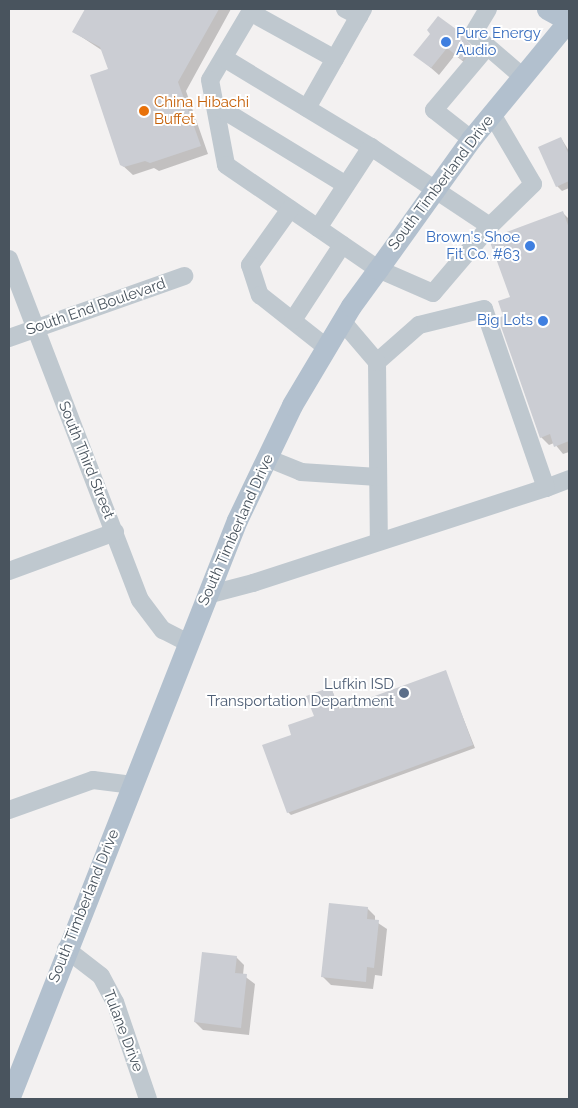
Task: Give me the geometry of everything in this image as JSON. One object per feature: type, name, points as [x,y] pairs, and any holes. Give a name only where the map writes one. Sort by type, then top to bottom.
[{"type":"main road","points":[[547,9],[569,21]]},
{"type":"main road","name":"South Timberland Drive","points":[[9,1099],[66,949],[133,785],[206,595],[292,406],[342,321],[436,188],[472,139],[569,21]]},
{"type":"street","points":[[488,9],[473,34],[523,77]]},
{"type":"street","points":[[335,59],[251,10],[210,80],[226,164],[378,269],[433,293],[490,226],[532,184],[492,114]]},
{"type":"street","points":[[307,108],[335,59],[356,11]]},
{"type":"street","points":[[472,139],[434,110],[487,47]]},
{"type":"street","points":[[224,58],[436,188],[490,226]]},
{"type":"street","points":[[215,105],[346,185]]},
{"type":"street","points":[[318,228],[371,147]]},
{"type":"street","points":[[290,209],[250,265],[260,295],[327,348]]},
{"type":"street","points":[[292,320],[342,245]]},
{"type":"street","name":"South Third Street","points":[[9,259],[140,600],[163,630],[188,643]]},
{"type":"street","name":"South End Boulevard","points":[[9,338],[184,276]]},
{"type":"street","points":[[377,362],[419,325],[484,309],[546,488]]},
{"type":"street","points":[[342,321],[377,362],[379,542]]},
{"type":"street","points":[[267,458],[301,472],[378,477]]},
{"type":"street","points":[[206,595],[253,584],[569,479]]},
{"type":"street","points":[[9,571],[115,532]]},
{"type":"street","points":[[9,810],[93,780],[133,785]]},
{"type":"street","name":"Tulane Drive","points":[[66,949],[101,976],[114,1002],[148,1099]]},
{"type":"building","points":[[85,9],[219,9],[178,82],[201,146],[150,163],[145,161],[124,167],[120,165],[90,75],[108,69],[100,47],[72,32]]},
{"type":"building","name":"Pure Energy Audio","points":[[438,16],[460,32],[473,48],[462,60],[447,48],[431,68],[413,55],[430,34],[427,30]]},
{"type":"building","points":[[561,137],[569,155],[569,181],[556,187],[538,147]]},
{"type":"building","points":[[563,211],[569,228],[569,441],[554,447],[550,434],[540,438],[498,318],[503,316],[498,301],[510,297],[490,242],[496,236]]},
{"type":"building","points":[[446,670],[473,745],[287,813],[262,745],[291,735],[288,725],[314,716],[306,696],[331,687],[339,709]]},
{"type":"building","points":[[329,903],[368,907],[367,919],[379,920],[374,968],[367,967],[366,982],[321,977]]},
{"type":"building","points":[[202,952],[237,956],[235,973],[247,974],[241,1028],[194,1022]]},
{"type":"place","name":"Pure Energy Audio","points":[[446,42]]},
{"type":"place","name":"China Hibachi Buffet","points":[[144,111]]},
{"type":"place","name":"Brown's Shoe Fit Co. #63","points":[[530,246]]},
{"type":"place","name":"Big Lots","points":[[543,321]]},
{"type":"place","name":"Lufkin ISD Transportation Department","points":[[404,693]]}]
